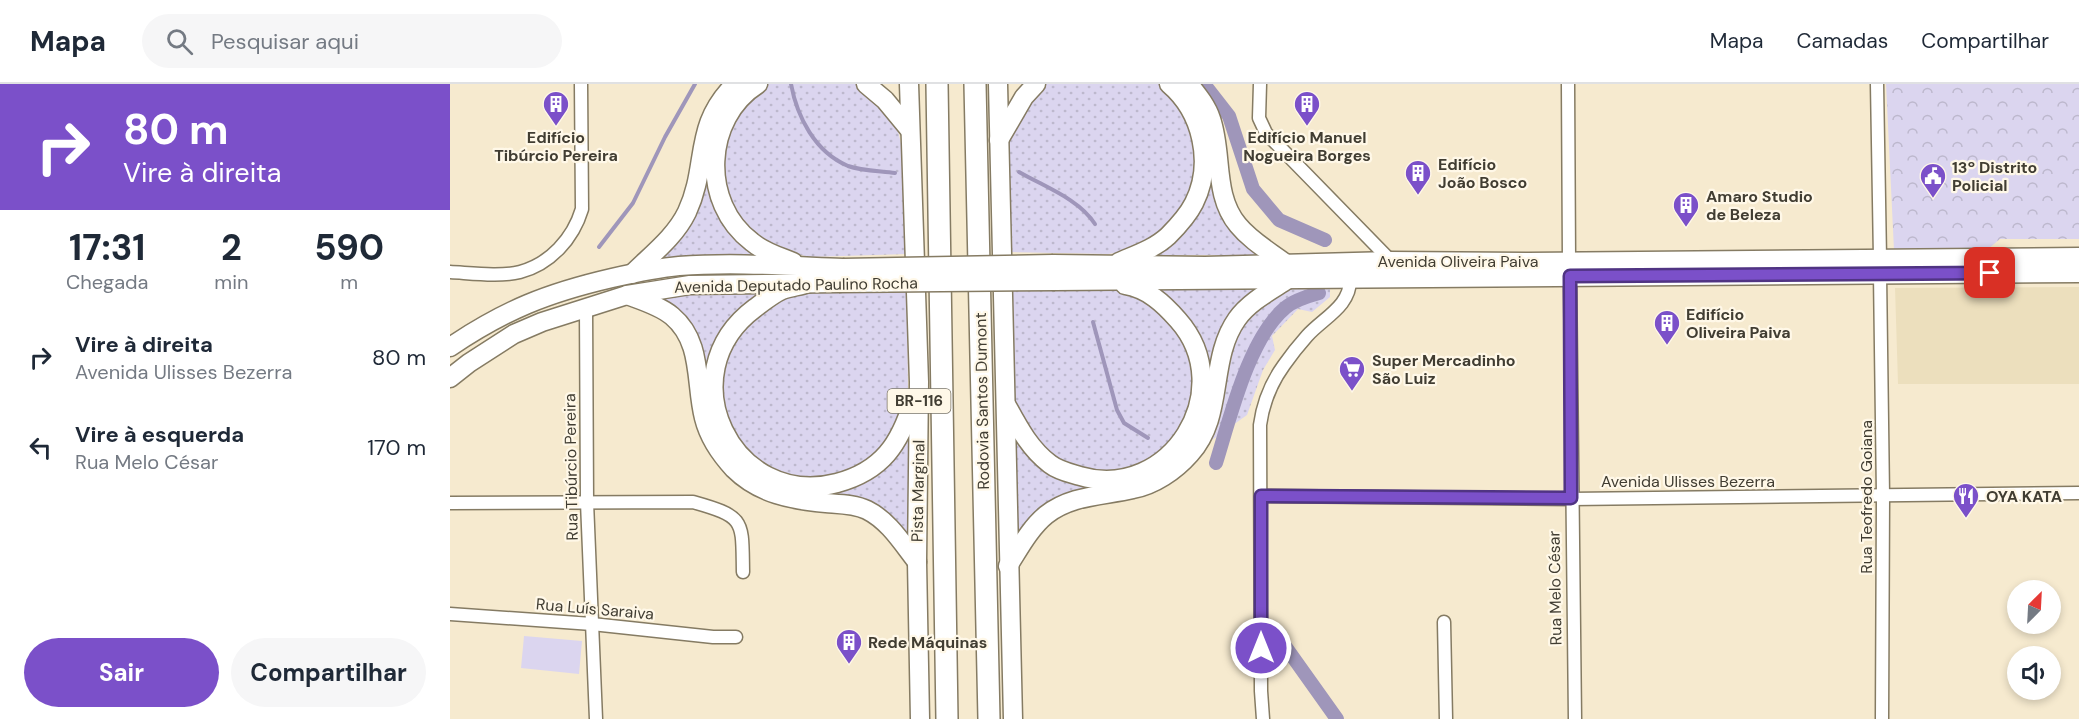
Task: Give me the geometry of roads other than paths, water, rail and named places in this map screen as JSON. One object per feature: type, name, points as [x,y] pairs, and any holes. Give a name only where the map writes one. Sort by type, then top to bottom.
[{"type":"highway","name":"BR-116","points":[[937,84],[947,719]]},
{"type":"highway","name":"Rodovia Santos Dumont","points":[[975,84],[989,719]]},
{"type":"main road","points":[[632,274],[669,238],[683,220],[694,193],[708,125],[719,102],[735,84]]},
{"type":"main road","points":[[758,84],[739,101],[723,124],[714,162],[717,189],[730,216],[750,241],[807,275],[760,304],[739,321],[720,349],[714,372],[714,403],[724,432],[732,446],[743,458],[772,478],[803,487],[826,486],[857,478],[880,462],[903,428],[919,382]]},
{"type":"main road","points":[[866,84],[885,100],[909,129]]},
{"type":"main road","name":"Pista Marginal","points":[[909,84],[919,382],[917,562],[920,719]]},
{"type":"main road","points":[[998,84],[1013,719]]},
{"type":"main road","points":[[998,141],[1024,97],[1036,84]]},
{"type":"main road","points":[[1114,264],[1150,248],[1167,237],[1184,219],[1200,188],[1203,154],[1199,127],[1190,108],[1169,84]]},
{"type":"main road","points":[[1008,566],[1026,538],[1046,515],[1067,503],[1082,498],[1145,486],[1177,467],[1190,454],[1197,445],[1210,417],[1215,398],[1221,349],[1231,328],[1238,316],[1286,271],[1232,217],[1221,189],[1217,139],[1211,118],[1189,84]]},
{"type":"main road","name":"Avenida Oliveira Paiva","points":[[1054,273],[1114,264],[1286,271],[1350,279],[1569,269],[1880,266],[2079,257]]},
{"type":"main road","name":"Avenida Oliveira Paiva","points":[[1054,273],[1103,281],[1286,271],[1392,261],[1569,269]]},
{"type":"main road","name":"Avenida Deputado Paulino Rocha","points":[[450,347],[483,325],[524,304],[569,288],[679,266],[807,275],[1054,273]]},
{"type":"main road","name":"Avenida Oliveira Paiva","points":[[1880,266],[2079,273]]},
{"type":"main road","name":"Avenida Deputado Paulino Rocha","points":[[450,378],[514,334],[542,322],[627,295],[690,285],[807,275]]},
{"type":"main road","points":[[1005,402],[1026,441],[1036,452],[1052,465],[1084,477],[1111,480],[1131,476],[1154,466],[1175,449],[1186,434],[1199,405],[1202,375],[1199,355],[1184,327],[1158,300],[1133,286],[1103,281]]},
{"type":"main road","points":[[627,295],[653,304],[672,315],[689,337],[696,355],[700,398],[708,430],[719,452],[736,471],[748,481],[777,496],[841,504],[867,510],[892,529],[917,562]]},
{"type":"street","points":[[450,273],[520,272],[541,263],[564,244],[574,229],[582,209],[581,84]]},
{"type":"street","points":[[1260,84],[1259,118],[1266,133],[1392,261]]},
{"type":"street","name":"Rua Melo César","points":[[1568,84],[1575,719]]},
{"type":"street","name":"Rua Teofredo Goiana","points":[[1877,84],[1883,496],[1882,719]]},
{"type":"street","points":[[1263,719],[1260,425],[1263,408],[1273,381],[1308,334],[1346,298],[1350,290],[1350,279]]},
{"type":"street","name":"Rua Tibúrcio Pereira","points":[[586,309],[587,502],[596,719]]},
{"type":"street","name":"Avenida Ulisses Bezerra","points":[[1261,496],[1571,498],[2079,493]]},
{"type":"street","points":[[450,503],[693,502],[727,512],[739,525],[742,533],[743,572]]},
{"type":"street","name":"Rua Luís Saraiva","points":[[450,614],[736,637]]},
{"type":"street","points":[[1444,621],[1446,719]]},
{"type":"waterway","points":[[599,247],[633,203],[665,137],[695,84]]},
{"type":"waterway","points":[[791,84],[803,121],[817,143],[826,152],[848,166],[895,173]]},
{"type":"waterway","points":[[1204,84],[1229,116],[1253,189],[1279,220],[1325,240]]},
{"type":"waterway","points":[[1019,172],[1080,207],[1095,224]]},
{"type":"waterway","points":[[1216,463],[1234,402],[1261,339],[1272,321],[1285,308],[1319,293]]},
{"type":"waterway","points":[[1093,322],[1117,410],[1124,423],[1148,438]]},
{"type":"waterway","points":[[1280,639],[1337,719]]},
{"type":"place","name":"Edifício Tibúrcio Pereira","points":[[556,127]]},
{"type":"place","name":"Edifício Manuel Nogueira Borges","points":[[1307,127]]},
{"type":"place","name":"Edifício João Bosco","points":[[1418,196]]},
{"type":"place","name":"13º Distrito Policial","points":[[1933,199]]},
{"type":"place","name":"Amaro Studio de Beleza","points":[[1686,228]]},
{"type":"place","name":"Edifício Oliveira Paiva","points":[[1667,346]]},
{"type":"place","name":"Super Mercadinho São Luiz","points":[[1352,392]]},
{"type":"place","name":"OYA KATA","points":[[1966,519]]},
{"type":"place","name":"Rede Máquinas","points":[[849,665]]}]
